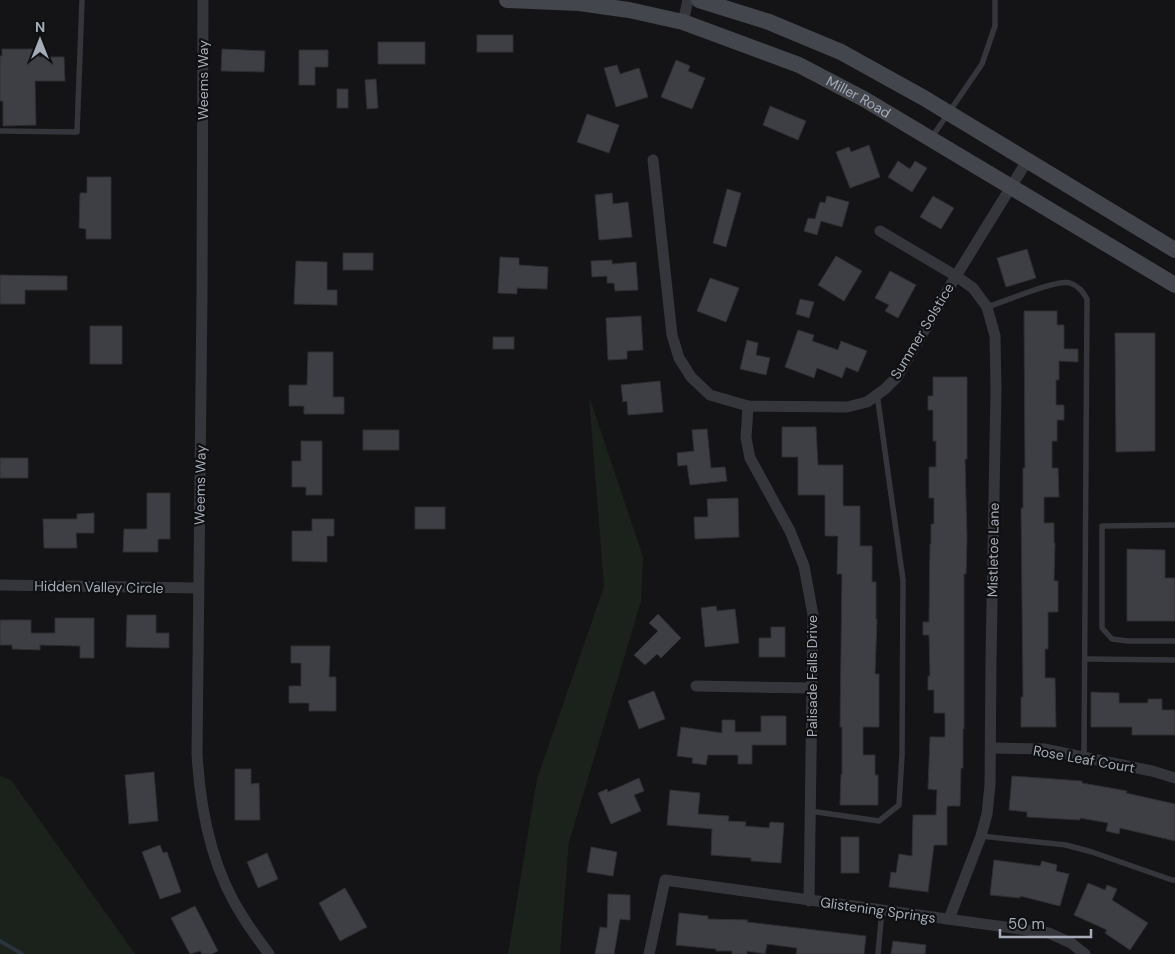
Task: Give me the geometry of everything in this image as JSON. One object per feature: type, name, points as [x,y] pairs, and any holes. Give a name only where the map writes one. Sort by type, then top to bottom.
[{"type":"main road","name":"Miller Road","points":[[507,0],[579,3],[629,10],[683,22],[799,65],[864,99],[1175,285]]},
{"type":"main road","points":[[699,0],[769,22],[841,52],[949,114],[1175,250]]},
{"type":"street","name":"Weems Way","points":[[203,0],[197,753],[199,790],[205,822],[223,880],[242,916],[269,954]]},
{"type":"street","points":[[683,22],[688,0]]},
{"type":"street","name":"Summer Solstice","points":[[653,160],[672,335],[679,358],[691,377],[710,395],[748,406],[847,407],[867,402],[897,377],[1026,161]]},
{"type":"street","name":"Mistletoe Lane","points":[[880,230],[973,288],[987,307],[995,336],[996,389],[989,795],[987,814],[980,836],[949,919]]},
{"type":"street","name":"Palisade Falls Drive","points":[[748,406],[746,438],[750,458],[790,531],[804,566],[813,614],[809,901]]},
{"type":"street","name":"Hidden Valley Circle","points":[[0,585],[198,588]]},
{"type":"street","points":[[696,686],[812,688]]},
{"type":"street","name":"Rose Leaf Court","points":[[991,748],[1044,749],[1152,771],[1175,778]]},
{"type":"street","name":"Glistening Springs","points":[[649,954],[665,880],[1049,933],[1070,943],[1085,954]]},
{"type":"lane","points":[[0,131],[77,132],[82,0]]},
{"type":"lane","points":[[930,138],[949,114],[982,64],[995,26],[995,0]]},
{"type":"lane","points":[[987,307],[1058,283],[1070,283],[1081,289],[1087,299],[1084,758]]},
{"type":"lane","points":[[810,812],[878,821],[899,806],[902,755],[903,580],[877,394]]},
{"type":"lane","points":[[1175,525],[1102,526],[1102,628],[1112,639],[1175,641]]},
{"type":"lane","points":[[1085,659],[1175,660]]},
{"type":"lane","points":[[980,836],[1066,845],[1175,880]]},
{"type":"lane","points":[[878,954],[882,910]]},
{"type":"shaded area","points":[[589,396],[643,557],[641,601],[569,842],[560,954],[508,954],[537,779],[604,587]]},
{"type":"shaded area","points":[[0,776],[11,780],[135,954],[0,954]]},
{"type":"building","points":[[477,35],[513,35],[513,52],[477,52]]},
{"type":"building","points":[[378,42],[425,42],[425,64],[378,64]]},
{"type":"building","points":[[2,49],[39,49],[39,57],[64,57],[65,81],[35,81],[36,125],[3,126],[3,101],[0,101],[0,56],[2,56]]},
{"type":"building","points":[[222,49],[265,51],[264,72],[221,71]]},
{"type":"building","points":[[299,50],[328,50],[328,67],[315,67],[315,85],[299,85]]},
{"type":"building","points":[[676,60],[690,66],[688,71],[705,78],[692,109],[661,97]]},
{"type":"building","points":[[617,65],[620,74],[639,68],[648,97],[616,107],[604,68]]},
{"type":"building","points":[[376,79],[378,108],[367,109],[365,80]]},
{"type":"building","points":[[337,89],[348,89],[348,108],[337,108]]},
{"type":"building","points":[[770,106],[806,121],[798,140],[763,125]]},
{"type":"building","points":[[587,114],[619,125],[609,153],[577,142]]},
{"type":"building","points":[[869,145],[880,177],[850,188],[836,152],[849,147],[851,152]]},
{"type":"building","points":[[898,161],[910,169],[915,161],[927,168],[912,192],[888,177]]},
{"type":"building","points":[[87,177],[111,177],[111,239],[86,239],[86,229],[79,228],[80,193],[87,193]]},
{"type":"building","points":[[727,189],[741,193],[726,247],[713,243]]},
{"type":"building","points":[[612,193],[613,204],[628,202],[632,237],[599,240],[595,195]]},
{"type":"building","points":[[827,196],[849,202],[842,227],[821,221],[817,235],[804,231],[808,218],[815,219],[820,202],[825,203]]},
{"type":"building","points":[[933,196],[954,208],[941,229],[920,217]]},
{"type":"building","points":[[1027,249],[1036,278],[1006,287],[997,258]]},
{"type":"building","points":[[343,253],[373,253],[373,270],[343,270]]},
{"type":"building","points":[[836,256],[862,271],[844,301],[818,285]]},
{"type":"building","points":[[500,257],[519,258],[519,265],[548,267],[547,289],[517,288],[517,294],[498,293]]},
{"type":"building","points":[[612,260],[612,264],[636,262],[638,290],[615,291],[614,283],[607,283],[607,276],[592,277],[591,261]]},
{"type":"building","points":[[296,261],[327,262],[327,290],[337,290],[337,305],[294,304]]},
{"type":"building","points":[[890,271],[916,285],[898,318],[885,311],[889,305],[875,298]]},
{"type":"building","points":[[0,275],[67,276],[67,290],[25,290],[25,304],[0,304]]},
{"type":"building","points":[[710,278],[739,288],[726,322],[697,311]]},
{"type":"building","points":[[800,299],[814,302],[809,318],[796,314]]},
{"type":"building","points":[[1024,311],[1057,311],[1057,325],[1064,325],[1064,349],[1078,349],[1078,362],[1059,361],[1059,380],[1056,380],[1056,405],[1064,405],[1064,420],[1057,420],[1057,441],[1052,441],[1052,468],[1058,468],[1059,497],[1044,497],[1044,523],[1054,523],[1054,581],[1058,581],[1058,612],[1048,612],[1048,649],[1045,649],[1045,678],[1055,678],[1056,727],[1021,727],[1021,697],[1023,697],[1021,508],[1023,508],[1023,468],[1025,468]]},
{"type":"building","points":[[641,316],[643,350],[627,351],[627,359],[608,360],[606,318]]},
{"type":"building","points":[[90,326],[122,326],[122,364],[90,364]]},
{"type":"building","points":[[798,330],[814,335],[812,341],[838,350],[841,341],[867,351],[858,372],[846,367],[842,378],[817,368],[814,378],[785,367]]},
{"type":"building","points":[[1115,333],[1155,333],[1155,451],[1116,452]]},
{"type":"building","points":[[493,337],[514,337],[514,349],[493,349]]},
{"type":"building","points":[[747,340],[758,343],[756,355],[770,358],[766,375],[740,369]]},
{"type":"building","points":[[308,352],[333,352],[333,397],[344,397],[344,414],[304,414],[304,406],[289,406],[289,385],[307,385]]},
{"type":"building","points":[[933,377],[967,377],[967,459],[965,459],[967,538],[966,574],[964,574],[964,729],[960,806],[947,806],[947,845],[934,845],[928,892],[889,887],[891,872],[896,873],[899,854],[912,856],[913,815],[936,815],[937,790],[928,789],[930,737],[945,737],[945,713],[934,713],[934,690],[928,690],[928,676],[930,676],[929,635],[923,635],[923,622],[929,622],[931,524],[934,524],[934,498],[929,498],[929,467],[936,467],[936,441],[933,441],[933,410],[928,410],[928,396],[933,396]]},
{"type":"building","points":[[660,381],[663,412],[628,415],[627,401],[623,402],[621,385]]},
{"type":"building","points":[[782,427],[816,427],[818,465],[843,465],[843,506],[860,506],[860,546],[872,546],[872,582],[876,582],[875,674],[879,674],[879,727],[863,727],[863,755],[875,755],[875,775],[878,775],[878,805],[840,805],[842,774],[842,727],[840,727],[842,574],[837,574],[838,536],[825,536],[825,495],[798,495],[798,457],[782,457]]},
{"type":"building","points":[[707,429],[711,468],[725,467],[727,481],[690,485],[687,465],[678,466],[677,453],[694,451],[692,430]]},
{"type":"building","points":[[363,430],[399,430],[399,450],[363,450]]},
{"type":"building","points":[[301,441],[322,441],[322,495],[306,495],[306,487],[292,487],[292,461],[301,461]]},
{"type":"building","points":[[0,458],[28,458],[28,478],[0,478]]},
{"type":"building","points":[[147,493],[170,493],[170,539],[158,539],[158,552],[123,552],[124,529],[147,529]]},
{"type":"building","points":[[738,498],[739,537],[695,539],[694,517],[708,517],[707,499]]},
{"type":"building","points":[[415,507],[445,507],[445,529],[415,529]]},
{"type":"building","points":[[94,513],[94,533],[76,533],[77,548],[44,548],[43,519],[77,519],[77,514]]},
{"type":"building","points":[[312,519],[334,519],[334,536],[327,536],[327,562],[292,561],[292,531],[312,531]]},
{"type":"building","points":[[1127,549],[1165,550],[1165,578],[1175,578],[1175,621],[1127,621]]},
{"type":"building","points":[[716,606],[717,611],[735,609],[739,643],[705,647],[701,608]]},
{"type":"building","points":[[658,614],[681,638],[661,658],[657,654],[645,665],[634,655],[658,631],[649,623]]},
{"type":"building","points":[[127,615],[156,615],[156,633],[169,633],[169,648],[126,647]]},
{"type":"building","points":[[55,618],[94,618],[94,658],[80,658],[80,646],[40,645],[40,650],[12,649],[12,645],[0,645],[0,620],[31,620],[31,633],[55,633]]},
{"type":"building","points":[[771,627],[785,627],[785,657],[759,657],[759,638],[771,638]]},
{"type":"building","points":[[291,646],[330,646],[329,677],[336,677],[336,711],[309,711],[309,703],[289,703],[289,686],[301,686],[301,663],[291,663]]},
{"type":"building","points":[[654,691],[665,719],[639,729],[628,701]]},
{"type":"building","points":[[1091,692],[1119,693],[1119,703],[1148,703],[1148,699],[1162,699],[1162,710],[1175,710],[1175,735],[1132,735],[1132,727],[1091,727]]},
{"type":"building","points":[[761,716],[786,716],[786,745],[752,745],[752,764],[738,764],[738,755],[708,755],[706,765],[692,763],[693,758],[677,756],[681,727],[722,733],[722,720],[735,720],[735,732],[761,732]]},
{"type":"building","points":[[235,769],[251,769],[251,784],[259,783],[260,820],[235,820]]},
{"type":"building","points":[[154,772],[158,821],[129,824],[125,775]]},
{"type":"building","points":[[1012,776],[1082,781],[1082,783],[1127,791],[1126,793],[1175,804],[1175,841],[1120,828],[1119,834],[1106,831],[1108,823],[1080,818],[1080,820],[1027,817],[1027,812],[1009,810]]},
{"type":"building","points":[[639,778],[644,791],[634,795],[641,811],[611,824],[598,793],[607,789],[608,792]]},
{"type":"building","points":[[670,790],[700,793],[698,814],[729,816],[728,821],[746,822],[745,826],[769,828],[770,822],[784,823],[781,863],[751,861],[751,858],[711,855],[712,829],[667,825]]},
{"type":"building","points":[[841,837],[859,837],[859,873],[841,873]]},
{"type":"building","points":[[160,845],[163,853],[167,852],[181,892],[160,899],[142,852]]},
{"type":"building","points":[[591,847],[617,852],[613,876],[587,872]]},
{"type":"building","points":[[267,853],[278,879],[258,888],[247,862]]},
{"type":"building","points":[[994,860],[1040,866],[1042,861],[1057,865],[1056,871],[1069,874],[1060,906],[1020,896],[1020,898],[990,895]]},
{"type":"building","points":[[1088,883],[1105,890],[1107,885],[1117,889],[1112,900],[1148,923],[1130,950],[1105,933],[1107,930],[1074,915]]},
{"type":"building","points":[[345,888],[367,927],[340,941],[319,903]]},
{"type":"building","points":[[608,894],[630,895],[630,920],[620,919],[614,954],[595,954],[600,927],[607,928]]},
{"type":"building","points":[[195,906],[218,951],[212,954],[202,954],[200,951],[190,954],[171,918]]},
{"type":"building","points":[[679,913],[708,916],[708,919],[748,920],[747,922],[866,936],[864,954],[796,954],[797,948],[767,944],[765,954],[747,951],[747,954],[732,954],[732,951],[716,951],[716,949],[676,945]]},
{"type":"building","points":[[893,941],[926,945],[925,954],[891,954]]},
{"type":"waterway","points":[[0,941],[22,954]]}]
